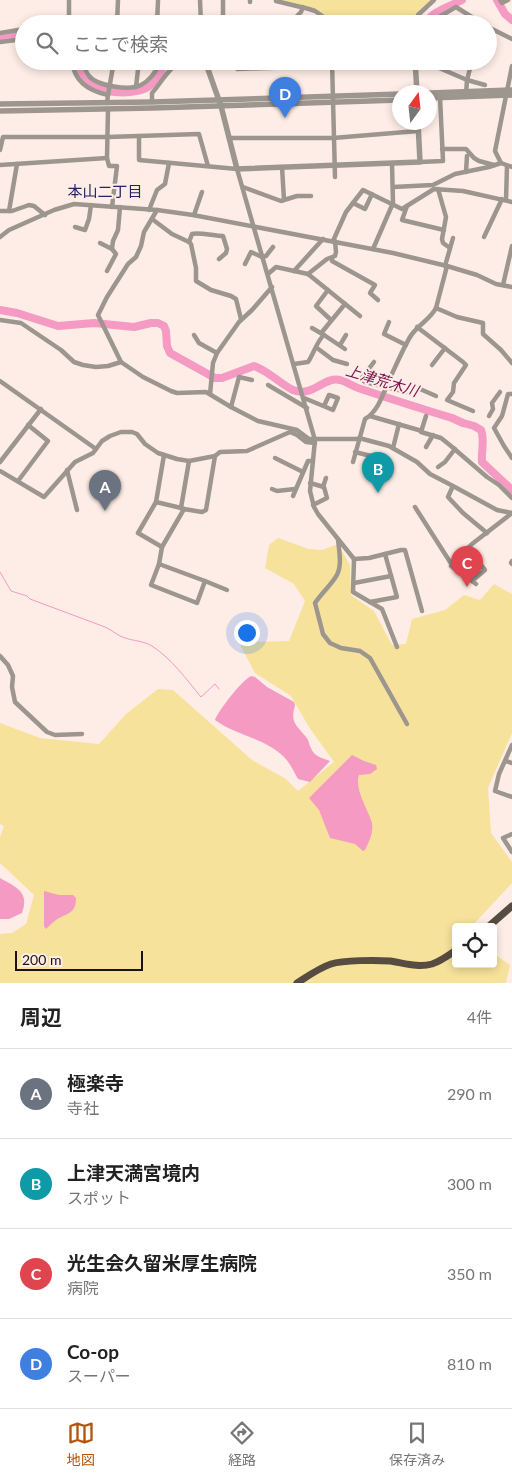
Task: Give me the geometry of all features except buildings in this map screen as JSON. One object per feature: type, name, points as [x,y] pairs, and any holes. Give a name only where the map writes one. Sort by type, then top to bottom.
[{"type":"main road","points":[[493,923],[512,906]]},
{"type":"main road","points":[[297,983],[331,964],[388,961],[420,966],[433,964],[452,953]]},
{"type":"street","points":[[69,15],[70,0]]},
{"type":"street","points":[[117,15],[118,0]]},
{"type":"street","points":[[200,0],[201,15]]},
{"type":"street","points":[[223,15],[224,0]]},
{"type":"street","points":[[276,0],[303,7],[320,15]]},
{"type":"street","points":[[418,15],[434,0]]},
{"type":"street","points":[[500,0],[502,3],[508,0]]},
{"type":"street","points":[[157,15],[158,1]]},
{"type":"street","points":[[298,15],[303,7]]},
{"type":"street","points":[[442,15],[456,7],[468,15]]},
{"type":"street","points":[[0,33],[15,30]]},
{"type":"street","points":[[497,32],[512,39]]},
{"type":"street","points":[[0,42],[15,41]]},
{"type":"street","points":[[498,164],[495,150],[509,93],[512,66]]},
{"type":"street","points":[[73,70],[83,85],[91,90],[108,95]]},
{"type":"street","points":[[85,70],[94,81],[131,89],[149,80],[156,70]]},
{"type":"street","points":[[112,70],[108,95],[107,158],[109,166],[117,166],[112,207]]},
{"type":"street","points":[[136,87],[138,70]]},
{"type":"street","points":[[152,102],[152,93],[171,70]]},
{"type":"street","points":[[208,70],[220,103],[279,318],[307,408],[315,442],[310,483],[313,505],[354,559],[354,592],[382,609],[398,647]]},
{"type":"street","points":[[332,70],[335,177]]},
{"type":"street","points":[[415,70],[417,85]]},
{"type":"street","points":[[444,70],[485,85]]},
{"type":"street","points":[[466,94],[470,70]]},
{"type":"street","points":[[437,93],[509,93]]},
{"type":"street","points":[[437,97],[466,94]]},
{"type":"street","points":[[0,111],[332,99],[392,95]]},
{"type":"street","points":[[139,136],[139,160],[237,169],[443,161],[440,97]]},
{"type":"street","points":[[332,99],[392,100]]},
{"type":"street","points":[[0,104],[108,106],[152,102],[220,103]]},
{"type":"street","points":[[229,138],[333,138],[418,131],[420,162]]},
{"type":"street","points":[[0,150],[3,137],[108,137],[199,134],[208,166]]},
{"type":"street","points":[[442,149],[466,149],[479,161],[509,167],[504,200],[484,238]]},
{"type":"street","points":[[466,172],[467,156]]},
{"type":"street","points":[[0,165],[107,158]]},
{"type":"street","points":[[149,210],[157,190],[165,184],[169,162]]},
{"type":"street","points":[[9,211],[17,164]]},
{"type":"street","points":[[373,249],[393,204],[392,164]]},
{"type":"street","points":[[308,274],[327,259],[335,256],[334,241],[346,212],[363,190],[402,209],[455,174],[498,164]]},
{"type":"street","points":[[282,167],[284,200]]},
{"type":"street","points":[[243,187],[281,201],[298,196],[311,196]]},
{"type":"street","points":[[393,187],[463,191],[512,202]]},
{"type":"street","points":[[435,188],[446,217],[442,239],[443,244],[450,248]]},
{"type":"street","points":[[194,215],[202,192]]},
{"type":"street","points":[[353,203],[365,209],[372,194]]},
{"type":"street","points":[[0,237],[9,230],[54,210],[74,204],[157,210],[194,215],[254,228],[373,249],[446,266],[512,287]]},
{"type":"street","points":[[0,211],[9,211],[29,205],[34,206],[45,215]]},
{"type":"street","points":[[75,228],[85,230],[91,206]]},
{"type":"street","points":[[407,206],[402,220],[444,230]]},
{"type":"street","points":[[112,248],[118,230],[120,207]]},
{"type":"street","points":[[157,210],[144,232],[136,257],[128,264],[106,297],[98,315],[121,362],[143,377],[171,392],[201,392],[210,394],[230,407],[264,423],[297,430],[315,442]]},
{"type":"street","points":[[152,219],[172,234],[191,244],[196,268],[196,281],[211,290],[236,299],[241,319]]},
{"type":"street","points":[[189,242],[192,234],[195,232],[207,236],[223,236],[227,249],[226,253],[219,259]]},
{"type":"street","points":[[353,462],[365,419],[370,416],[380,402],[406,346],[418,327],[434,314],[453,238]]},
{"type":"street","points":[[294,270],[323,239]]},
{"type":"street","points":[[100,243],[112,248],[116,254],[107,270]]},
{"type":"street","points":[[503,285],[512,246]]},
{"type":"street","points":[[262,257],[266,256],[273,247]]},
{"type":"street","points":[[244,264],[251,252],[262,257]]},
{"type":"street","points":[[332,258],[332,261],[375,285],[370,293],[378,300]]},
{"type":"street","points":[[268,274],[276,268],[308,274],[360,316]]},
{"type":"street","points":[[210,394],[213,362],[217,353],[241,319],[252,310],[272,287]]},
{"type":"street","points":[[328,290],[316,306],[331,320]]},
{"type":"street","points":[[294,364],[308,362],[331,320],[345,304]]},
{"type":"street","points":[[436,308],[457,317],[483,323],[483,334],[512,363]]},
{"type":"street","points":[[0,320],[21,324],[61,350],[74,362],[96,367],[121,362]]},
{"type":"street","points":[[389,322],[384,334],[406,346]]},
{"type":"street","points":[[418,327],[466,365],[454,383],[453,392],[447,400],[473,411]]},
{"type":"street","points":[[312,328],[345,349]]},
{"type":"street","points":[[340,345],[346,335]]},
{"type":"street","points":[[194,336],[199,343],[217,353]]},
{"type":"street","points":[[316,348],[333,360],[347,364]]},
{"type":"street","points":[[432,365],[445,348]]},
{"type":"street","points":[[374,362],[361,379],[365,382],[407,392],[410,387],[414,387],[436,396]]},
{"type":"street","points":[[230,407],[239,377],[252,380]]},
{"type":"street","points":[[0,381],[96,449]]},
{"type":"street","points":[[268,385],[307,408]]},
{"type":"street","points":[[489,416],[493,409],[492,403],[500,392]]},
{"type":"street","points":[[511,455],[494,428],[502,416],[508,394],[512,394]]},
{"type":"street","points":[[304,398],[324,406]]},
{"type":"street","points":[[0,462],[41,409]]},
{"type":"street","points":[[370,416],[441,438],[486,477],[499,485],[512,498]]},
{"type":"street","points":[[422,431],[426,416]]},
{"type":"street","points":[[392,448],[399,424]]},
{"type":"street","points":[[18,481],[48,440],[28,426]]},
{"type":"street","points":[[0,471],[44,497],[75,462],[93,453],[102,441],[121,432],[137,434],[150,448],[164,455],[189,461],[215,456],[220,452],[247,451],[290,432],[297,434],[306,442],[358,439],[392,448],[417,462],[430,474],[497,510],[512,513],[467,548],[452,565]]},
{"type":"street","points":[[426,448],[433,435]]},
{"type":"street","points":[[438,467],[445,462],[455,449]]},
{"type":"street","points":[[355,452],[375,457]]},
{"type":"street","points":[[162,547],[138,533],[156,502],[164,455]]},
{"type":"street","points":[[156,502],[202,512],[206,510],[215,456]]},
{"type":"street","points":[[274,458],[303,472]]},
{"type":"street","points":[[292,496],[308,460],[313,461]]},
{"type":"street","points":[[189,461],[182,508],[162,547],[159,564],[151,585],[197,603],[205,581]]},
{"type":"street","points":[[67,470],[77,510]]},
{"type":"street","points":[[313,505],[327,498],[323,487],[326,478]]},
{"type":"street","points":[[310,483],[323,487]]},
{"type":"street","points":[[272,488],[277,491],[295,489]]},
{"type":"street","points":[[452,488],[448,497],[463,513],[487,533]]},
{"type":"street","points":[[415,507],[451,566],[474,583],[485,570],[467,548]]},
{"type":"street","points":[[338,539],[339,568],[336,578],[315,603],[323,634],[330,643],[341,648],[360,651],[370,658],[407,724]]},
{"type":"street","points":[[354,559],[369,558],[405,550],[422,611]]},
{"type":"street","points":[[370,602],[397,597],[385,554]]},
{"type":"street","points":[[159,564],[227,590]]},
{"type":"street","points":[[354,583],[391,576]]},
{"type":"street","points":[[0,656],[8,665],[13,676],[12,687],[15,702],[47,732],[56,735],[82,734]]},
{"type":"street","points":[[512,745],[499,774],[495,791],[512,796]]},
{"type":"street","points":[[506,761],[512,763]]},
{"type":"street","points":[[512,834],[503,838],[512,852]]},
{"type":"shaded area","points":[[276,0],[434,0],[418,15],[321,15],[315,11]]},
{"type":"shaded area","points":[[278,538],[309,549],[322,550],[338,544],[350,565],[351,595],[374,611],[392,645],[406,644],[412,619],[445,610],[464,595],[480,600],[494,584],[512,594],[512,733],[488,788],[491,833],[512,862],[512,883],[475,923],[452,923],[452,968],[497,968],[497,956],[510,965],[506,983],[0,983],[0,934],[12,933],[26,924],[34,895],[0,863],[0,837],[4,826],[0,824],[0,723],[40,738],[99,744],[126,714],[158,689],[173,690],[252,760],[286,779],[298,791],[334,762],[309,727],[291,696],[255,673],[240,645],[255,642],[289,641],[305,601],[294,584],[265,568],[269,545]]},
{"type":"shaded area","points":[[251,676],[294,702],[293,716],[295,723],[307,738],[312,751],[319,757],[330,761],[310,782],[298,779],[284,757],[268,745],[215,720],[231,696]]},
{"type":"shaded area","points":[[352,755],[376,765],[377,769],[370,774],[359,775],[358,780],[358,786],[372,824],[370,840],[363,851],[355,844],[330,838],[319,810],[309,798]]},
{"type":"shaded area","points":[[0,878],[16,887],[23,895],[24,906],[22,913],[9,919],[0,919]]},
{"type":"shaded area","points":[[44,891],[59,895],[73,895],[76,898],[73,910],[56,920],[46,929],[44,926]]},
{"type":"waterway","points":[[434,15],[462,0]]},
{"type":"waterway","points":[[497,0],[505,14],[512,20]]},
{"type":"waterway","points":[[0,38],[15,36]]},
{"type":"waterway","points":[[80,70],[82,77],[88,83],[95,87],[115,92],[136,91],[145,88],[152,84],[162,70]]},
{"type":"waterway","name":"上津荒木川","points":[[0,310],[17,313],[58,326],[94,323],[134,327],[158,323],[164,326],[170,353],[215,378],[222,378],[254,366],[265,371],[293,390],[300,392],[307,391],[329,381],[340,380],[358,388],[452,418],[481,430],[483,437],[482,462],[512,490]]},
{"type":"waterway","points":[[0,572],[11,591],[105,627],[122,637],[152,646],[172,663],[201,697],[215,684],[219,689]]},
{"type":"place","name":"Co-op","points":[[285,118]]},
{"type":"place","name":"上津天満宮境内","points":[[378,493]]},
{"type":"place","name":"極楽寺","points":[[105,511]]},
{"type":"place","name":"光生会久留米厚生病院","points":[[467,587]]},
{"type":"district","name":"本山二丁目","points":[[105,192]]}]
